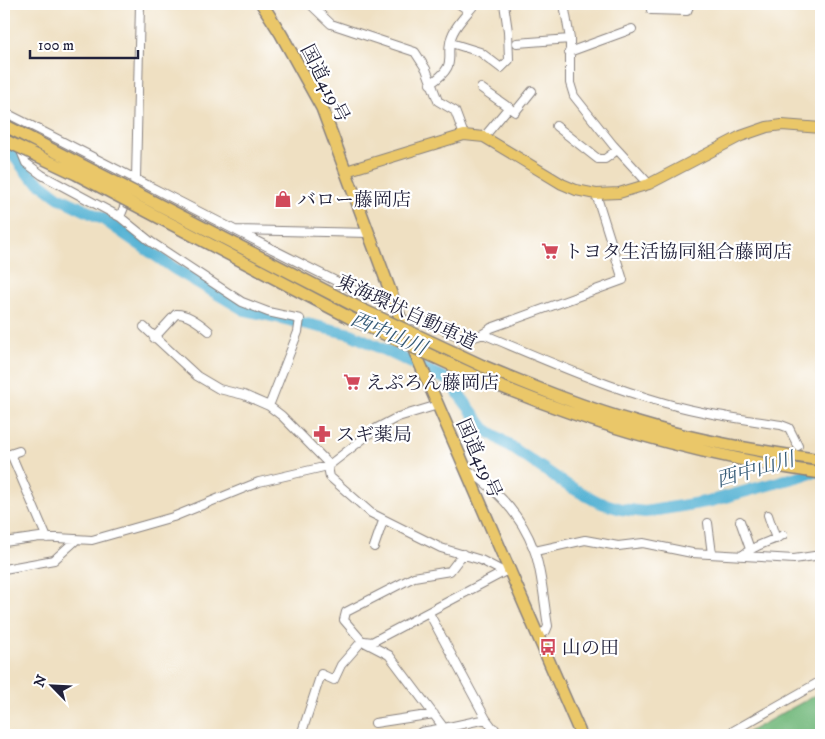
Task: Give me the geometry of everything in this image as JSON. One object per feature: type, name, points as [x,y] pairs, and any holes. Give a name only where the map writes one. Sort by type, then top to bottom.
[{"type":"highway","name":"国道419号","points":[[262,4],[282,34],[322,108],[402,320],[438,406],[468,470],[508,572],[539,634],[581,735]]},
{"type":"highway","name":"東海環状自動車道","points":[[4,125],[353,305],[483,366],[560,398],[638,423],[701,439],[795,451],[821,460]]},
{"type":"highway","name":"東海環状自動車道","points":[[4,140],[76,174],[356,321],[541,404],[610,428],[706,453],[821,474]]},
{"type":"main road","points":[[346,171],[464,135],[484,137],[562,184],[576,190],[596,194],[619,193],[649,184],[752,132],[782,125],[821,128]]},
{"type":"street","points":[[120,217],[136,178],[140,4]]},
{"type":"street","points":[[310,4],[331,24],[415,52],[422,61],[438,101],[455,111],[464,135]]},
{"type":"street","points":[[459,4],[469,11]]},
{"type":"street","points":[[430,84],[448,67],[452,34],[475,4]]},
{"type":"street","points":[[451,43],[480,52],[501,68],[508,60],[508,31],[504,4]]},
{"type":"street","points":[[565,4],[570,39],[570,83],[574,96],[617,150],[649,184]]},
{"type":"street","points":[[651,4],[651,10],[687,11],[690,4]]},
{"type":"street","points":[[569,52],[632,29]]},
{"type":"street","points":[[517,43],[570,39]]},
{"type":"street","points":[[480,88],[515,112],[532,91]]},
{"type":"street","points":[[484,137],[509,107]]},
{"type":"street","points":[[269,406],[298,332],[300,319],[268,312],[242,302],[151,242],[120,217],[67,190],[26,163],[4,112],[136,178],[232,230],[356,291],[345,313],[376,328],[402,320],[425,322],[464,340],[483,334],[491,328],[623,280],[596,194]]},
{"type":"street","points":[[556,126],[598,159],[605,159],[617,150]]},
{"type":"street","points":[[232,230],[369,233]]},
{"type":"street","points":[[154,338],[179,313],[193,319],[209,331]]},
{"type":"street","points":[[144,327],[181,363],[205,380],[220,389],[269,406],[297,430],[327,462],[330,477],[383,521],[441,548],[481,560],[508,572]]},
{"type":"street","points":[[483,334],[614,387],[666,404],[781,425],[789,428],[795,451]]},
{"type":"street","points":[[4,542],[47,538],[92,540],[174,517],[258,482],[328,466],[377,428],[398,417],[438,406]]},
{"type":"street","points":[[19,451],[7,455],[47,538]]},
{"type":"street","points":[[468,470],[488,484],[500,496],[515,515],[535,551],[548,626],[546,631],[539,634]]},
{"type":"street","points":[[747,552],[780,537],[768,515]]},
{"type":"street","points":[[374,547],[383,521]]},
{"type":"street","points":[[740,521],[747,552]]},
{"type":"street","points":[[708,522],[712,554]]},
{"type":"street","points":[[4,569],[54,560],[76,540]]},
{"type":"street","points":[[535,551],[585,540],[618,546],[643,543],[683,552],[712,554],[747,552],[794,559],[821,555]]},
{"type":"street","points":[[444,728],[389,655],[362,641],[344,620],[346,612],[414,577],[450,571],[463,554]]},
{"type":"street","points":[[362,641],[372,642],[508,572]]},
{"type":"street","points":[[429,613],[486,720],[496,732],[483,735]]},
{"type":"street","points":[[301,735],[321,674],[334,680],[341,665],[362,641]]},
{"type":"street","points":[[726,735],[821,681]]},
{"type":"street","points":[[375,723],[434,714]]},
{"type":"street","points":[[418,735],[421,732],[486,720]]},
{"type":"green space","points":[[821,692],[821,735],[743,735]]},
{"type":"waterway","name":"西中山川","points":[[4,143],[28,174],[58,197],[103,219],[175,269],[245,310],[351,334],[448,380],[485,429],[567,485],[598,502],[621,509],[645,512],[711,501],[818,471]]},
{"type":"place","name":"バロー藤岡店","points":[[283,199]]},
{"type":"place","name":"トヨタ生活協同組合藤岡店","points":[[550,251]]},
{"type":"place","name":"えぷろん藤岡店","points":[[352,382]]},
{"type":"place","name":"スギ薬局","points":[[322,434]]},
{"type":"place","name":"山の田","points":[[548,647]]}]
